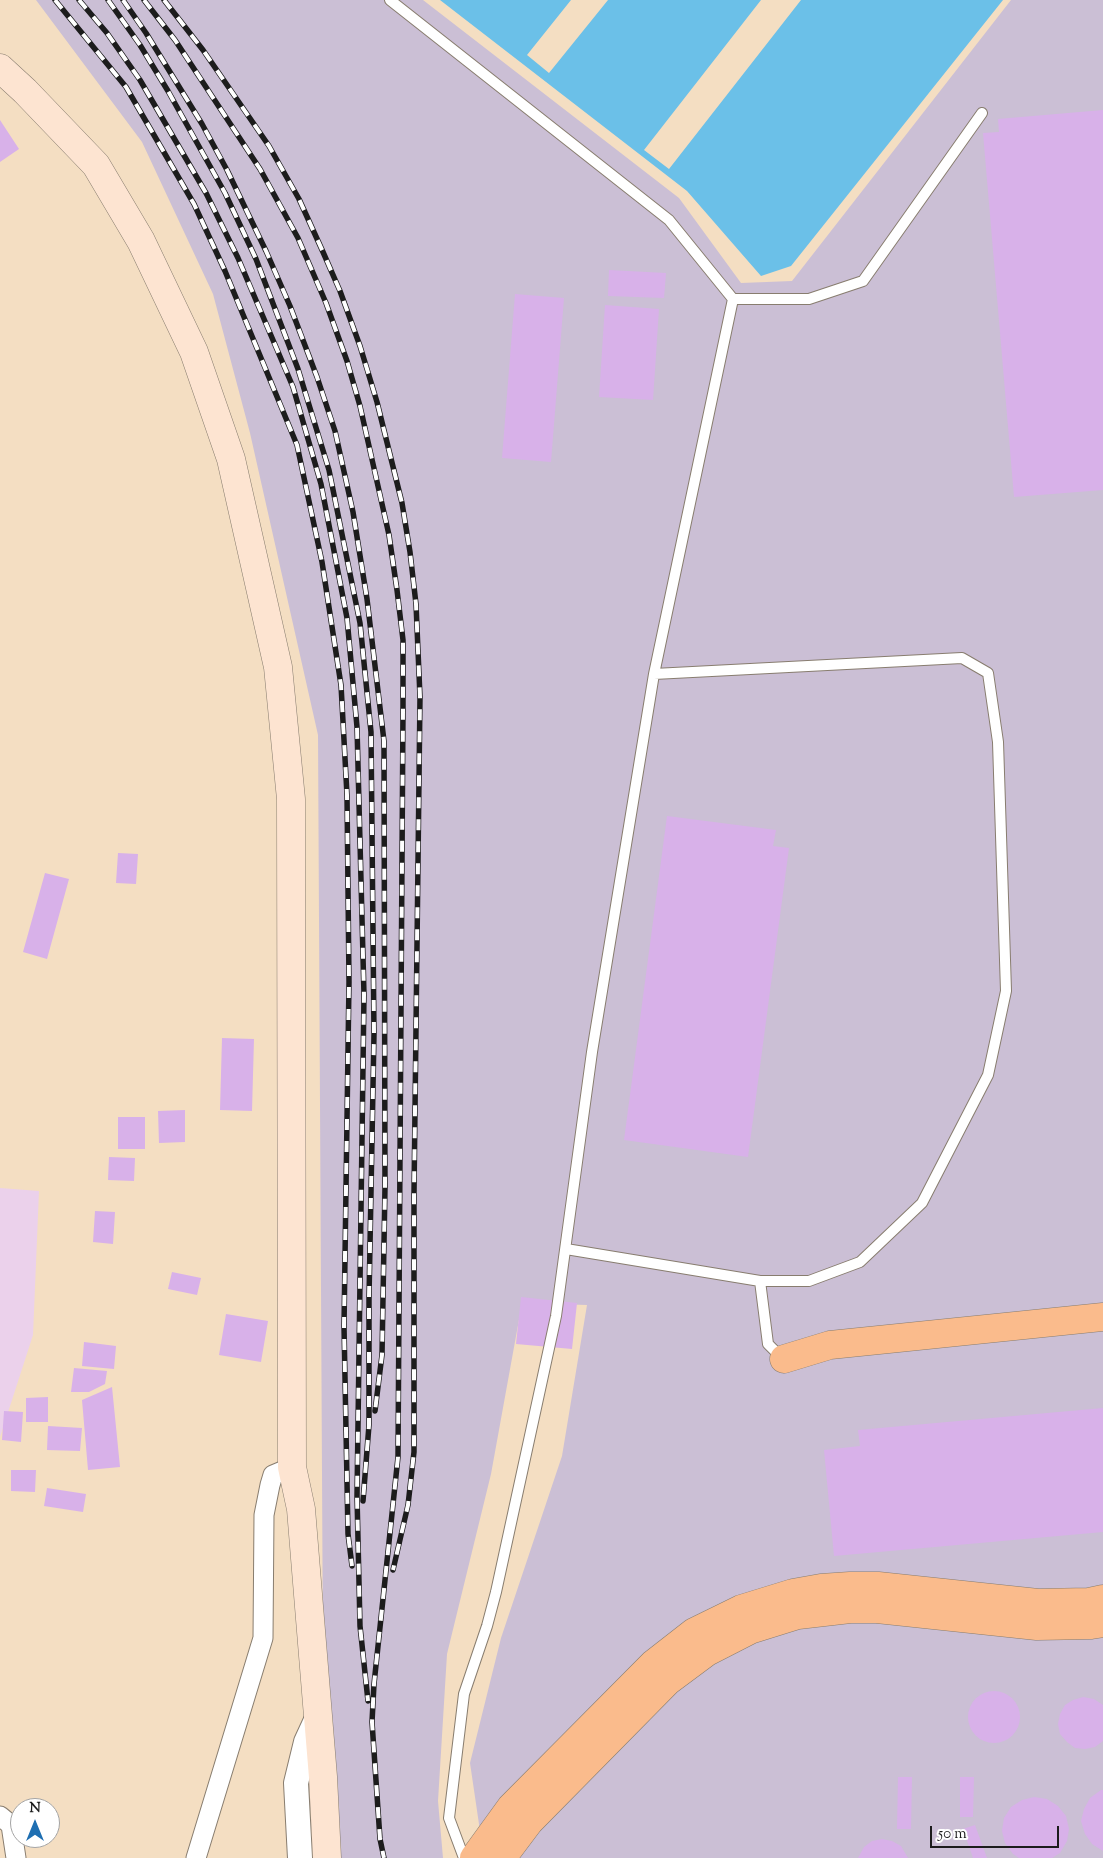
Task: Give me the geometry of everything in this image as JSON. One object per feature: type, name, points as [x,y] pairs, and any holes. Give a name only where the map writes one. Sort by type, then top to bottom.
[{"type":"highway","points":[[784,1359],[830,1345],[1103,1317]]},
{"type":"highway","points":[[784,1359],[833,1363],[1103,1335]]},
{"type":"highway","points":[[474,1858],[511,1807],[634,1682],[673,1647],[717,1620],[765,1600],[821,1588],[878,1586],[1037,1626],[1103,1623]]},
{"type":"highway","points":[[502,1858],[529,1822],[662,1687],[687,1666],[728,1640],[772,1622],[824,1611],[948,1605],[1089,1602],[1103,1599]]},
{"type":"main road","points":[[0,68],[25,91],[96,165],[141,241],[194,352],[231,459],[278,667],[291,799],[292,1467],[301,1509],[323,1777],[327,1858]]},
{"type":"street","points":[[196,1858],[263,1638],[264,1515],[270,1485],[273,1475],[292,1467]]},
{"type":"street","points":[[300,1858],[296,1783],[306,1742],[318,1716]]},
{"type":"street","points":[[0,1816],[10,1826],[16,1858]]},
{"type":"lane","points":[[390,0],[669,220],[733,298]]},
{"type":"lane","points":[[733,298],[809,298],[863,281],[982,112]]},
{"type":"lane","points":[[464,1858],[449,1818],[464,1694],[487,1626],[496,1592],[556,1316],[592,1052],[654,674],[733,298]]},
{"type":"lane","points":[[566,1248],[760,1281],[808,1281],[860,1262],[922,1202],[988,1074],[1006,991],[998,742],[988,673],[962,658],[654,674]]},
{"type":"lane","points":[[760,1281],[768,1344],[784,1359]]},
{"type":"shaded area","points":[[36,0],[423,0],[679,198],[741,283],[792,281],[1011,0],[1103,0],[1103,1858],[484,1858],[470,1763],[501,1638],[562,1456],[587,1305],[522,1303],[491,1474],[447,1654],[438,1801],[443,1858],[341,1858],[323,1656],[318,735],[250,433],[213,294],[142,142]]},
{"type":"shaded area","points":[[0,1188],[39,1191],[33,1335],[0,1437]]},
{"type":"water","points":[[440,0],[1003,0],[791,266],[761,276],[687,191]]},
{"type":"pier","points":[[571,0],[608,0],[549,73],[527,55]]},
{"type":"pier","points":[[761,0],[801,0],[669,169],[644,150]]},
{"type":"building","points":[[1103,110],[1103,490],[1014,497],[983,133],[999,132],[998,119]]},
{"type":"building","points":[[0,120],[19,149],[0,162]]},
{"type":"building","points":[[609,270],[666,273],[664,298],[608,296]]},
{"type":"building","points":[[515,294],[564,298],[551,462],[502,458]]},
{"type":"building","points":[[605,305],[659,309],[653,400],[599,397]]},
{"type":"building","points":[[667,816],[776,830],[773,846],[789,848],[748,1157],[624,1140]]},
{"type":"building","points":[[118,853],[138,854],[136,884],[116,883]]},
{"type":"building","points":[[45,873],[69,879],[47,959],[23,952]]},
{"type":"building","points":[[222,1038],[254,1039],[252,1111],[220,1110]]},
{"type":"building","points":[[185,1110],[185,1142],[159,1143],[158,1111]]},
{"type":"building","points":[[118,1117],[145,1117],[145,1149],[118,1149]]},
{"type":"building","points":[[109,1157],[135,1158],[134,1181],[108,1180]]},
{"type":"building","points":[[95,1211],[115,1212],[113,1244],[93,1242]]},
{"type":"building","points":[[172,1272],[201,1278],[197,1295],[168,1289]]},
{"type":"building","points":[[521,1297],[577,1303],[572,1349],[516,1344]]},
{"type":"building","points":[[226,1314],[268,1321],[261,1362],[219,1355]]},
{"type":"building","points":[[84,1342],[116,1346],[114,1369],[82,1366]]},
{"type":"building","points":[[74,1368],[107,1371],[105,1384],[89,1392],[71,1392]]},
{"type":"building","points":[[112,1387],[120,1467],[88,1470],[82,1400]]},
{"type":"building","points":[[48,1397],[48,1422],[26,1422],[26,1398]]},
{"type":"building","points":[[1103,1408],[1103,1532],[834,1556],[824,1450],[860,1446],[858,1430]]},
{"type":"building","points":[[4,1411],[23,1412],[21,1442],[2,1440]]},
{"type":"building","points":[[48,1426],[82,1428],[80,1451],[47,1450]]},
{"type":"building","points":[[11,1470],[36,1470],[35,1492],[11,1491]]},
{"type":"building","points":[[47,1488],[86,1494],[83,1512],[44,1506]]},
{"type":"building","points":[[994,1691],[1004,1693],[1012,1699],[1018,1707],[1020,1717],[1018,1727],[1012,1735],[1004,1741],[994,1743],[984,1741],[976,1735],[970,1727],[968,1717],[970,1707],[976,1699],[984,1693]]},
{"type":"building","points":[[1083,1697],[1094,1699],[1103,1705],[1103,1741],[1095,1747],[1085,1749],[1075,1748],[1067,1742],[1060,1734],[1058,1724],[1060,1714],[1065,1705]]},
{"type":"building","points":[[898,1777],[912,1777],[911,1829],[897,1829]]},
{"type":"building","points":[[960,1777],[974,1777],[973,1817],[960,1817]]},
{"type":"building","points":[[1103,1790],[1103,1851],[1092,1844],[1085,1834],[1081,1821],[1084,1809],[1090,1798]]},
{"type":"building","points":[[1034,1797],[1047,1799],[1058,1806],[1066,1816],[1069,1829],[1067,1841],[1060,1853],[1052,1858],[1019,1858],[1013,1854],[1005,1843],[1002,1831],[1004,1818],[1011,1807],[1022,1800]]},
{"type":"building","points":[[975,1825],[987,1858],[973,1858],[963,1829]]},
{"type":"building","points":[[882,1839],[892,1841],[901,1846],[908,1858],[858,1858],[864,1847],[872,1841]]},
{"type":"railway","points":[[55,0],[126,87],[194,204],[225,271],[297,445],[322,562],[341,685],[347,795],[349,982],[344,1326],[348,1534],[352,1566]]},
{"type":"railway","points":[[79,0],[107,33],[140,80],[206,193],[238,258],[293,387],[321,484],[347,618],[357,727],[364,995],[357,1496],[360,1626],[368,1701]]},
{"type":"railway","points":[[108,0],[140,45],[168,91],[225,193],[256,259],[298,369],[329,470],[360,623],[371,732],[374,1034],[369,1298],[369,1425],[363,1501]]},
{"type":"railway","points":[[123,0],[146,33],[202,124],[227,170],[266,251],[290,306],[317,377],[335,431],[353,512],[367,599],[384,741],[385,1187],[382,1355],[375,1411]]},
{"type":"railway","points":[[144,0],[175,40],[260,169],[298,238],[326,303],[347,361],[360,406],[389,535],[397,590],[403,640],[398,1457],[374,1684],[372,1722],[380,1839],[384,1858]]},
{"type":"railway","points":[[164,0],[203,50],[269,146],[299,199],[323,252],[340,291],[360,346],[377,402],[402,503],[410,552],[416,604],[420,697],[414,1193],[414,1452],[408,1505],[393,1570]]}]
